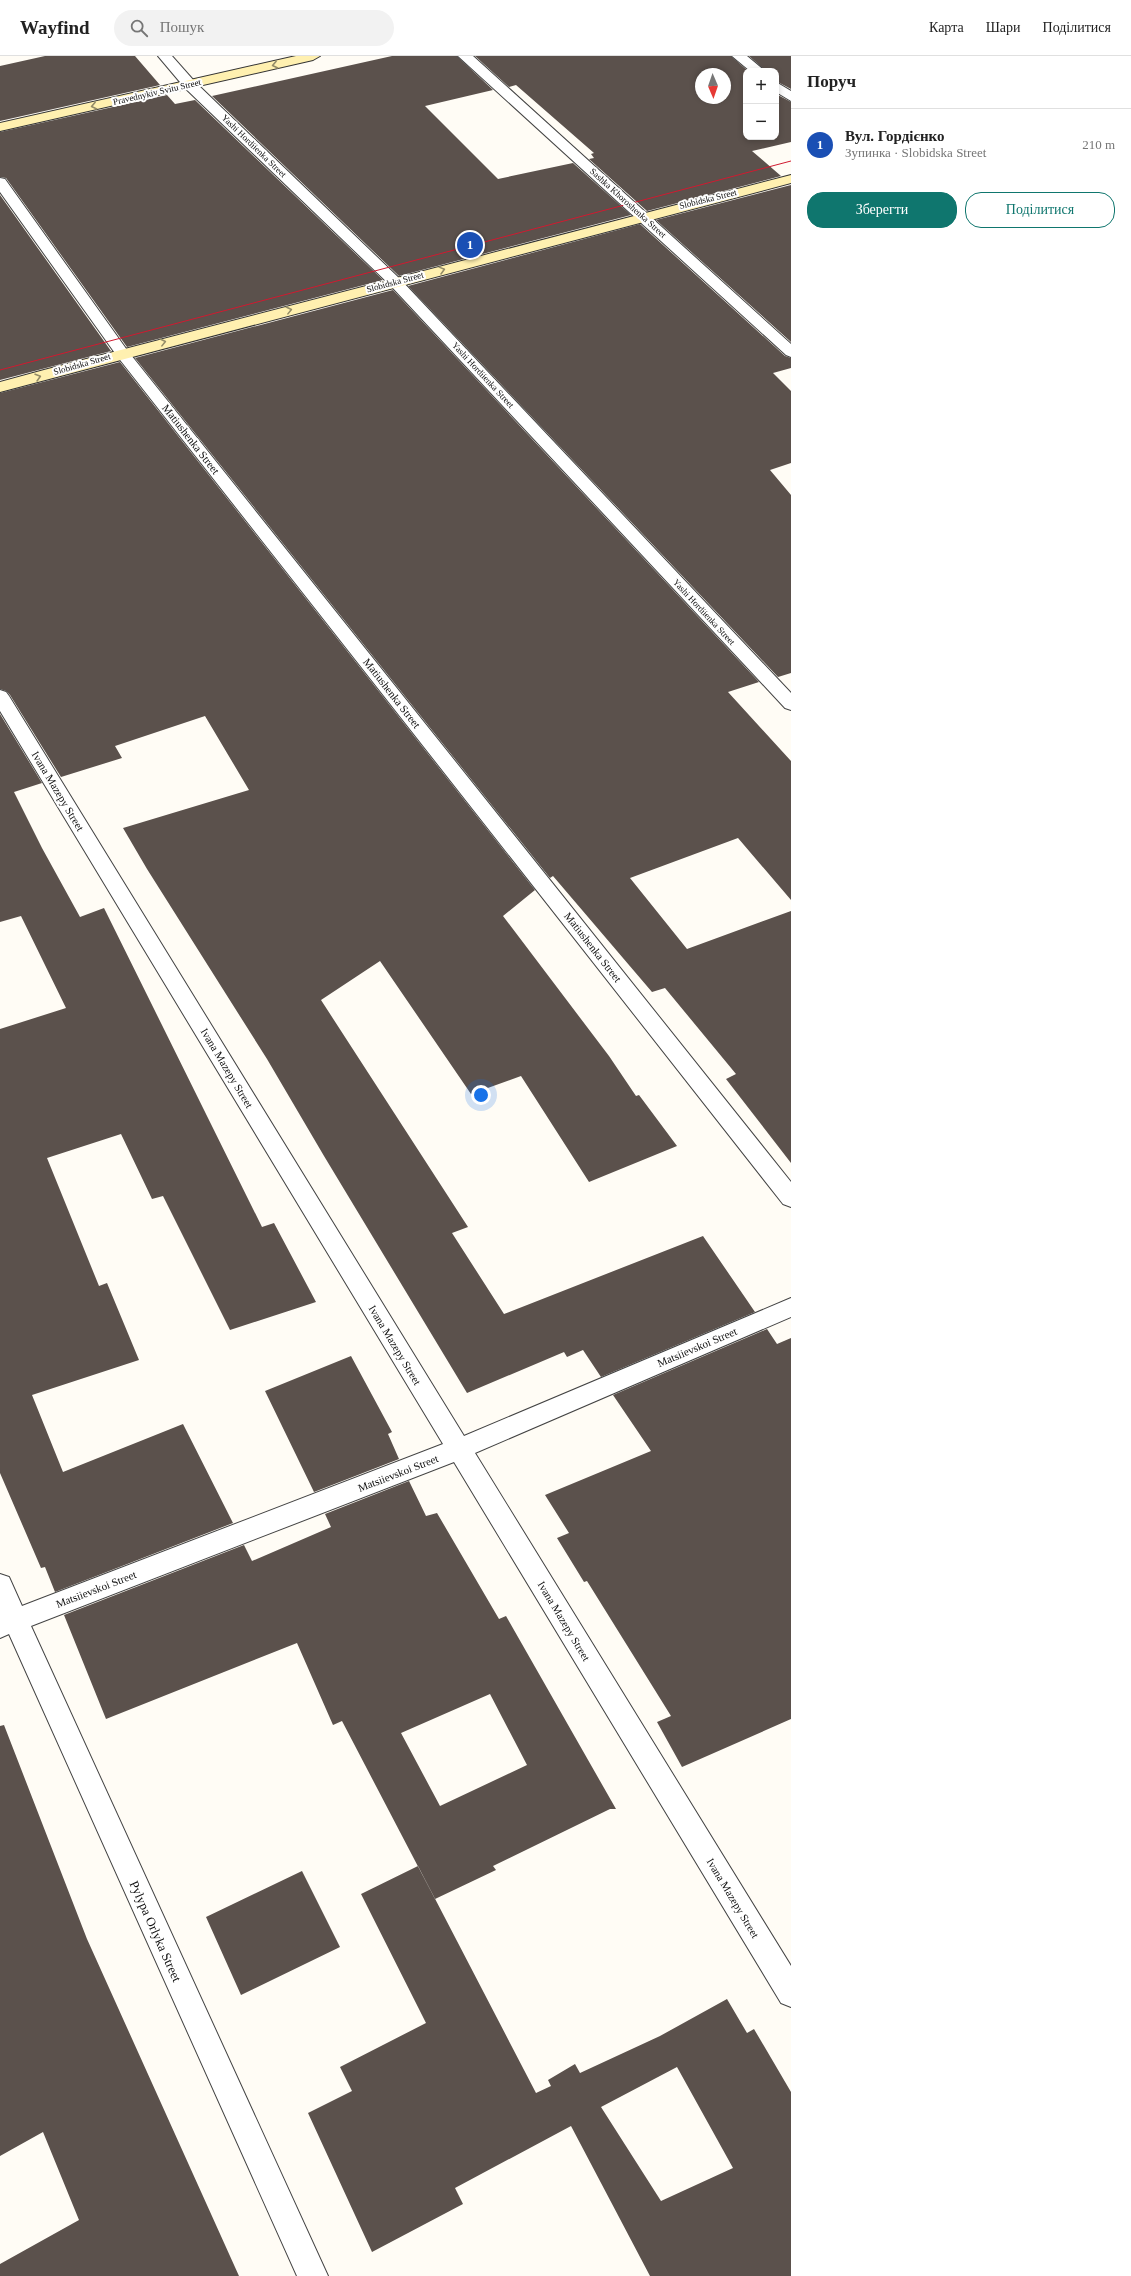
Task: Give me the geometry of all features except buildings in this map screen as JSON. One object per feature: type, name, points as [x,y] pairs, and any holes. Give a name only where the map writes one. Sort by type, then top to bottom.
[{"type":"main road","name":"Pravednykiv Svitu Street","points":[[0,127],[314,56]]},
{"type":"main road","name":"Slobidska Street","points":[[0,387],[122,353],[396,283],[642,215],[791,179]]},
{"type":"street","name":"Yashi Hordiienka Street","points":[[165,56],[190,84],[396,283],[791,704]]},
{"type":"street","name":"Sashka Khoroshenka Street","points":[[465,56],[642,215],[791,352]]},
{"type":"street","points":[[739,56],[754,68]]},
{"type":"street","points":[[779,88],[791,98]]},
{"type":"street","name":"Matiushenka Street","points":[[0,182],[122,353],[791,1198]]},
{"type":"street","name":"Ivana Mazepy Street","points":[[0,696],[791,1993]]},
{"type":"street","name":"Matsiievskoi Street","points":[[7,1623],[459,1449],[791,1307]]},
{"type":"street","name":"Pylypa Orlyka Street","points":[[0,1585],[7,1623],[312,2276]]},
{"type":"tram line","points":[[0,370],[791,161]]},
{"type":"place","name":"Вул. Гордієнко","points":[[470,245]]}]
